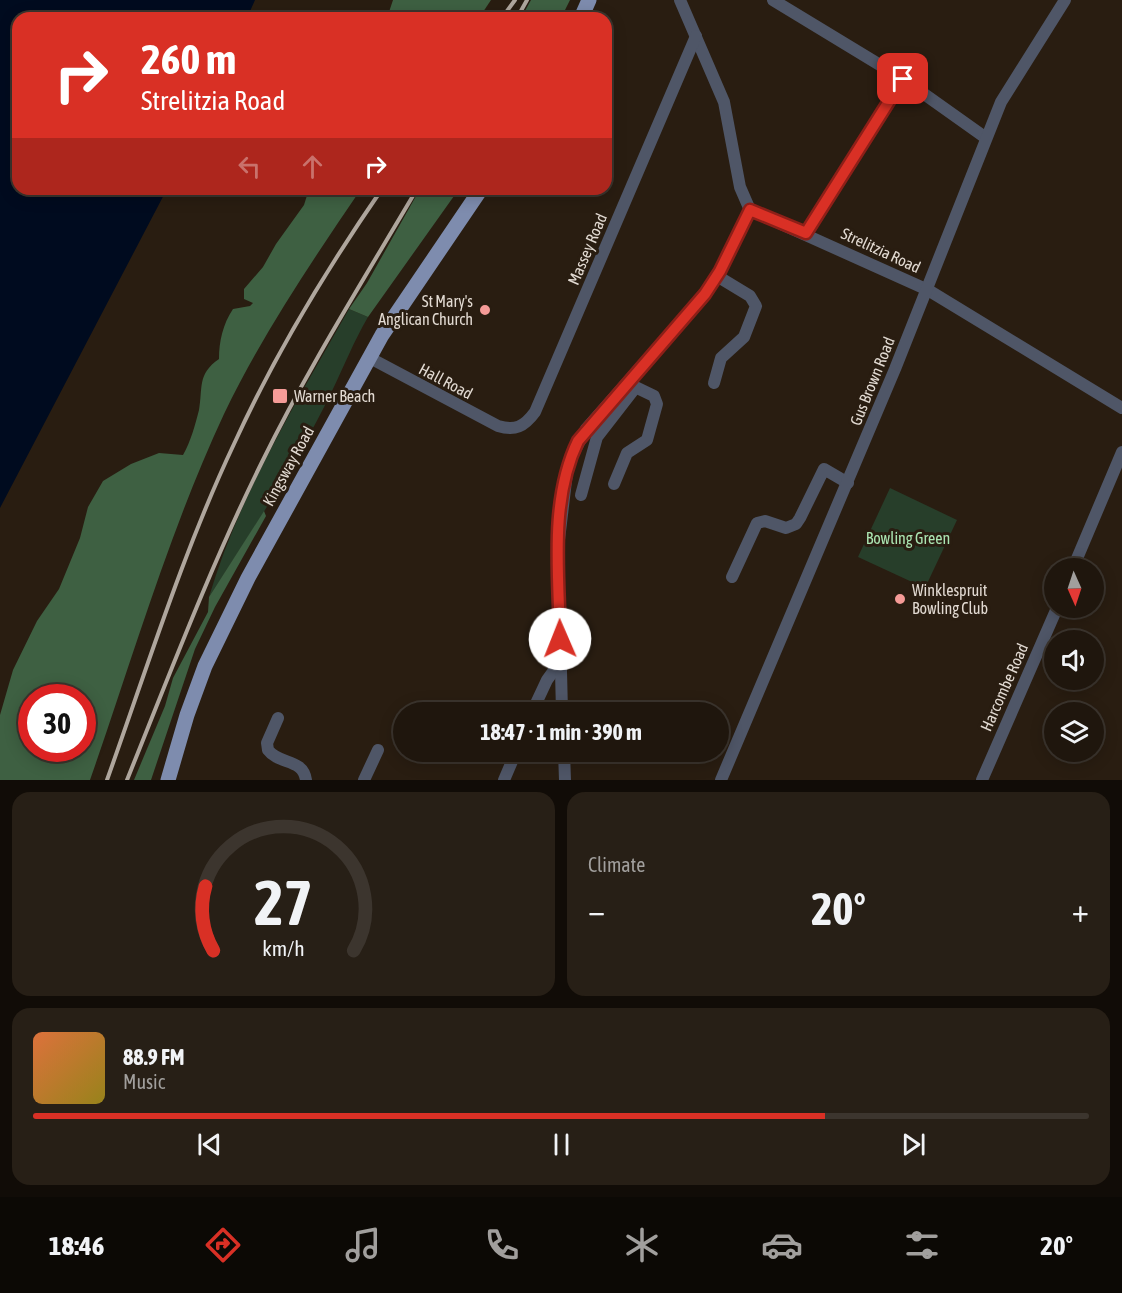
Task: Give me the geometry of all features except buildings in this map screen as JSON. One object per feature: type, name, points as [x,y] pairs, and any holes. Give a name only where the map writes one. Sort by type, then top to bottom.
[{"type":"main road","name":"Kingsway Road","points":[[168,780],[187,715],[212,650],[298,484],[370,358],[477,195]]},
{"type":"street","points":[[581,495],[597,437],[631,386],[717,276],[750,210],[740,187],[724,102],[680,0]]},
{"type":"street","points":[[773,0],[903,79],[986,138]]},
{"type":"street","name":"Gus Brown Road","points":[[721,780],[928,290],[1001,102],[1065,0]]},
{"type":"street","name":"Massey Road","points":[[509,429],[521,426],[535,412],[696,36]]},
{"type":"street","points":[[806,233],[903,79]]},
{"type":"street","name":"Strelitzia Road","points":[[750,210],[806,233],[928,290],[1122,408]]},
{"type":"street","points":[[714,383],[722,358],[744,337],[756,306],[750,296],[717,276]]},
{"type":"street","name":"Hall Road","points":[[370,358],[440,397],[509,429]]},
{"type":"street","points":[[614,484],[627,453],[647,440],[657,404],[654,396],[631,386]]},
{"type":"street","points":[[562,702],[558,549],[568,464],[586,429],[631,386]]},
{"type":"street","points":[[1077,558],[1122,452]]},
{"type":"street","points":[[732,577],[757,523],[765,521],[786,528],[796,524],[824,469],[848,483]]},
{"type":"street","name":"Harcombe Road","points":[[982,780],[1053,618]]},
{"type":"street","points":[[536,702],[560,662]]},
{"type":"street","points":[[278,718],[267,743],[268,750],[276,757],[295,764],[304,771],[306,780]]},
{"type":"street","points":[[364,780],[378,750]]},
{"type":"street","points":[[504,780],[512,762]]},
{"type":"street","points":[[564,762],[565,780]]},
{"type":"green space","points":[[393,0],[491,0],[483,12],[389,12]]},
{"type":"green space","points":[[531,0],[570,0],[564,12],[524,12]]},
{"type":"green space","points":[[307,195],[357,195],[271,327],[224,414],[186,504],[152,595],[90,780],[0,780],[0,715],[13,670],[37,621],[59,589],[80,538],[88,507],[103,481],[131,464],[159,453],[183,455],[191,439],[199,410],[204,376],[219,359],[224,327],[233,309],[250,306],[253,303],[244,299],[244,289],[263,267],[276,244],[304,205]]},
{"type":"green space","points":[[417,195],[455,195],[368,317],[349,309],[367,283]]},
{"type":"green space","points":[[349,309],[368,317],[319,418],[274,496],[209,597],[221,559],[253,485]]},
{"type":"green space","name":"Bowling Green","points":[[890,488],[957,520],[925,588],[858,557]]},
{"type":"green space","points":[[264,511],[266,516],[215,607],[195,649],[151,780],[134,780],[165,706],[173,678],[208,612],[209,597]]},
{"type":"water","points":[[0,0],[255,0],[250,12],[12,12],[12,195],[164,195],[0,508]]},
{"type":"railway","points":[[506,12],[515,0]]},
{"type":"railway","points":[[520,12],[527,0]]},
{"type":"railway","points":[[107,780],[182,568],[234,444],[302,313],[378,195]]},
{"type":"railway","points":[[127,780],[208,580],[262,462],[317,358],[413,195]]},
{"type":"place","name":"St Mary's Anglican Church","points":[[485,310]]},
{"type":"place","name":"Warner Beach","points":[[280,396]]},
{"type":"place","name":"Winklespruit Bowling Club","points":[[900,599]]},
{"type":"route","points":[[560,639],[558,549],[560,520],[565,477],[571,455],[578,441],[705,294],[720,271],[750,210],[806,233],[903,79]]}]
